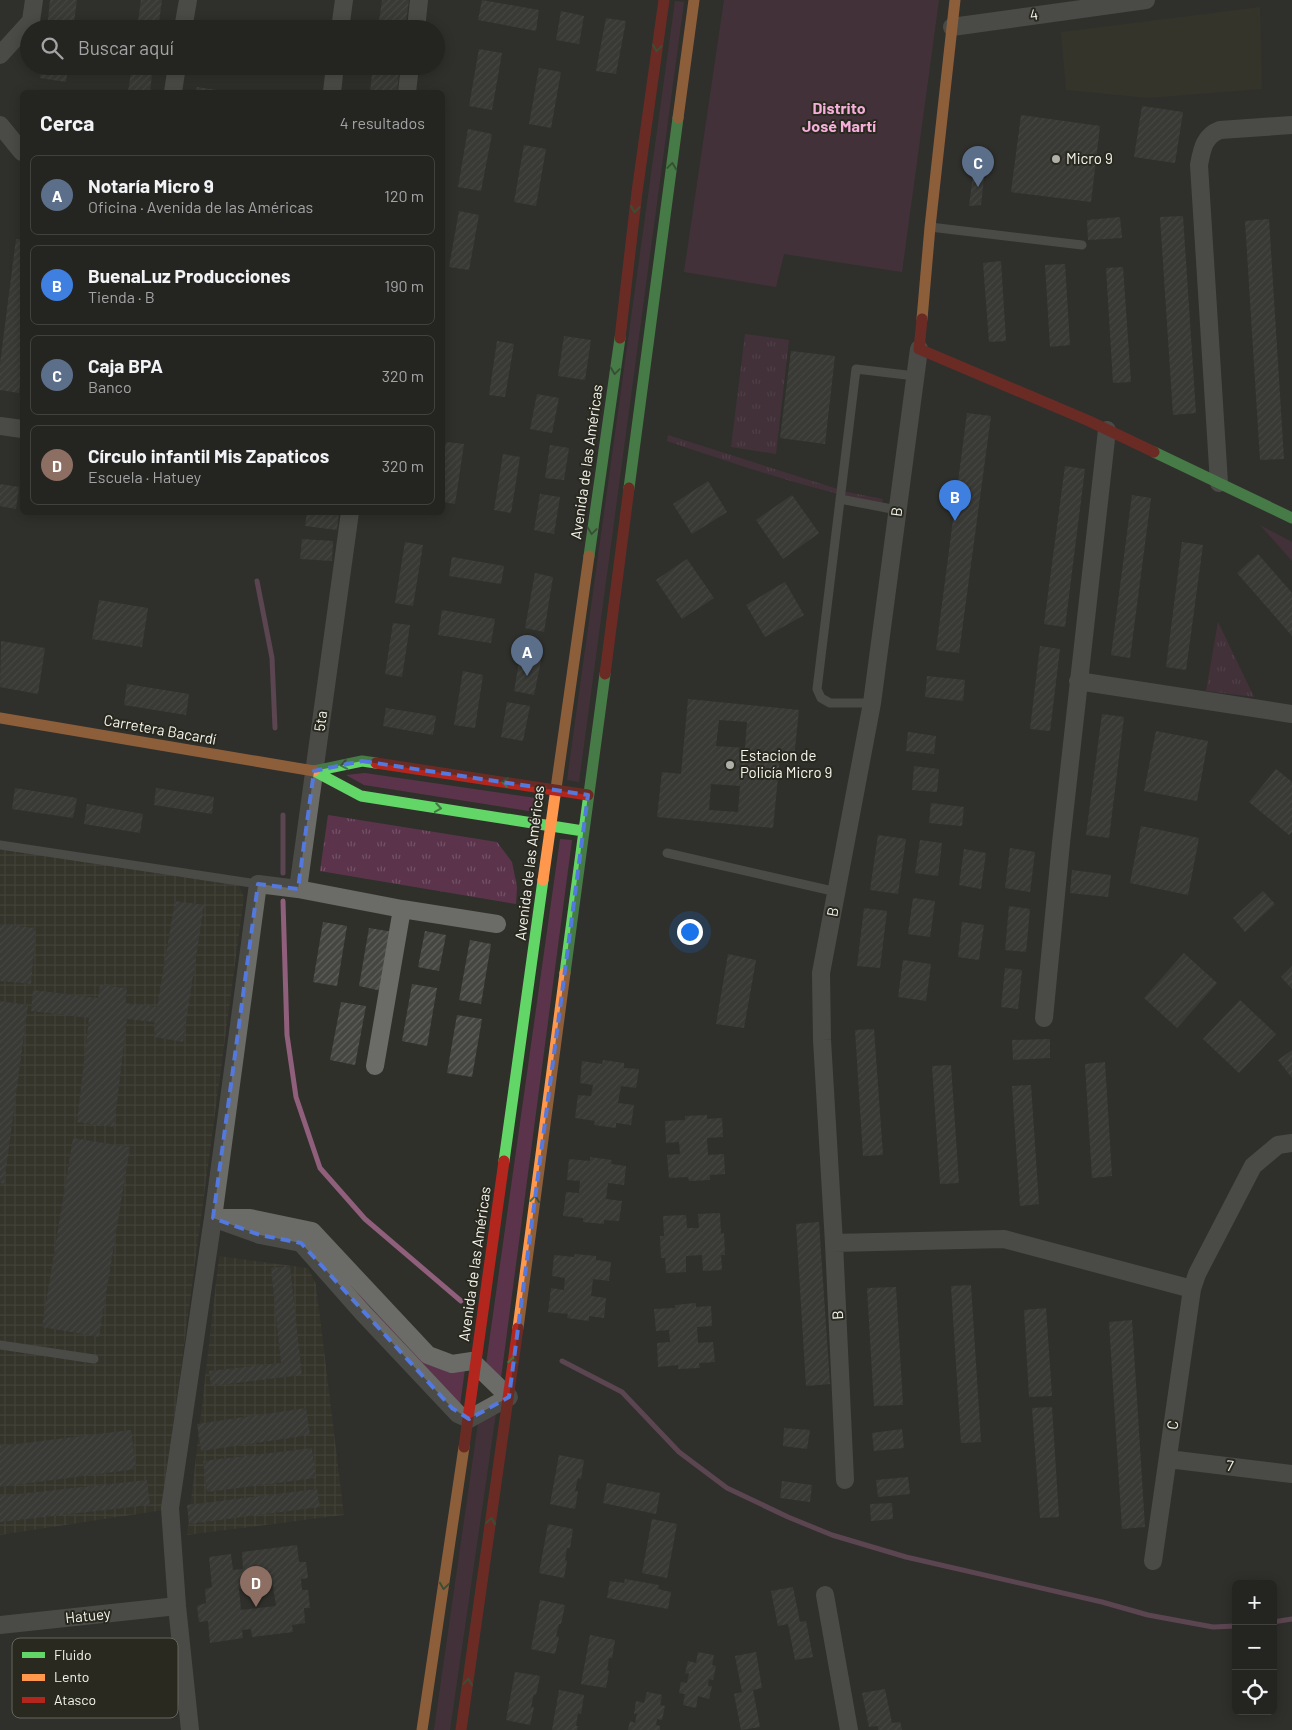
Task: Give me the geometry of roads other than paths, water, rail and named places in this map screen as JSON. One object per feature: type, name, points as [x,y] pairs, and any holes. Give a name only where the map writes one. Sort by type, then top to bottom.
[{"type":"main road","name":"Avenida de las Américas","points":[[422,1730],[476,1363],[555,790],[626,299],[637,192],[664,0]]},
{"type":"main road","points":[[460,1730],[508,1397],[694,0]]},
{"type":"main road","points":[[955,0],[930,227],[919,349],[1107,430],[1292,518]]},
{"type":"main road","name":"Carretera Bacardí","points":[[0,718],[314,771],[360,796],[583,831]]},
{"type":"main road","name":"Carretera Bacardí","points":[[314,771],[362,761],[588,795]]},
{"type":"street","points":[[31,20],[34,0]]},
{"type":"street","points":[[185,20],[188,0]]},
{"type":"street","points":[[341,20],[344,0]]},
{"type":"street","points":[[417,20],[420,0]]},
{"type":"street","name":"4","points":[[952,27],[1146,0]]},
{"type":"street","points":[[0,55],[20,33]]},
{"type":"street","points":[[173,90],[176,75]]},
{"type":"street","points":[[332,90],[334,75]]},
{"type":"street","points":[[407,90],[409,75]]},
{"type":"street","points":[[0,124],[20,149]]},
{"type":"street","points":[[1219,483],[1199,165],[1203,145],[1211,134],[1220,130],[1292,125]]},
{"type":"street","name":"B","points":[[845,1480],[820,987],[821,973],[872,703],[919,349]]},
{"type":"street","points":[[0,426],[20,429]]},
{"type":"street","points":[[1044,1018],[1078,681],[1107,430]]},
{"type":"street","name":"5ta","points":[[298,889],[350,515]]},
{"type":"street","points":[[1078,681],[1292,714]]},
{"type":"street","points":[[190,1730],[177,1606],[170,1508],[213,1218],[258,884],[298,889],[402,909],[497,924]]},
{"type":"street","points":[[375,1066],[402,909]]},
{"type":"street","name":"C","points":[[1153,1561],[1192,1289],[1197,1274],[1253,1166],[1278,1146],[1292,1142]]},
{"type":"street","points":[[213,1218],[250,1218],[312,1231],[428,1355],[452,1364],[472,1361],[476,1363],[508,1397],[468,1418],[458,1414],[300,1243],[260,1235],[213,1218]]},
{"type":"street","points":[[834,1243],[1004,1239],[1192,1289]]},
{"type":"street","name":"7","points":[[1168,1458],[1292,1474]]},
{"type":"street","points":[[825,1595],[849,1730]]},
{"type":"street","name":"Hatuey","points":[[0,1625],[177,1606]]},
{"type":"lane","points":[[930,227],[1082,245]]},
{"type":"lane","points":[[872,703],[830,703],[821,698],[817,689],[856,369],[915,376]]},
{"type":"lane","points":[[840,499],[897,510]]},
{"type":"lane","points":[[0,845],[258,884]]},
{"type":"lane","points":[[667,853],[837,892]]},
{"type":"lane","points":[[0,1346],[94,1359]]},
{"type":"waterway","points":[[257,581],[272,658],[275,728]]},
{"type":"waterway","points":[[283,815],[283,873]]},
{"type":"waterway","points":[[283,901],[287,1035],[296,1097],[320,1168],[365,1219],[461,1301]]},
{"type":"waterway","points":[[562,1361],[622,1392],[679,1452],[727,1488],[788,1517],[832,1535],[906,1557],[1102,1602],[1148,1615],[1213,1627],[1232,1626]]},
{"type":"waterway","points":[[1277,1621],[1292,1619]]},
{"type":"place","name":"Micro 9","points":[[1056,159]]},
{"type":"place","name":"Caja BPA","points":[[978,187]]},
{"type":"place","name":"BuenaLuz Producciones","points":[[955,521]]},
{"type":"place","name":"Notaría Micro 9","points":[[527,676]]},
{"type":"place","name":"Estacion de Policía Micro 9","points":[[730,765]]},
{"type":"place","name":"Círculo infantil Mis Zapaticos","points":[[256,1607]]},
{"type":"district","name":"Distrito José Martí","points":[[839,117]]}]
